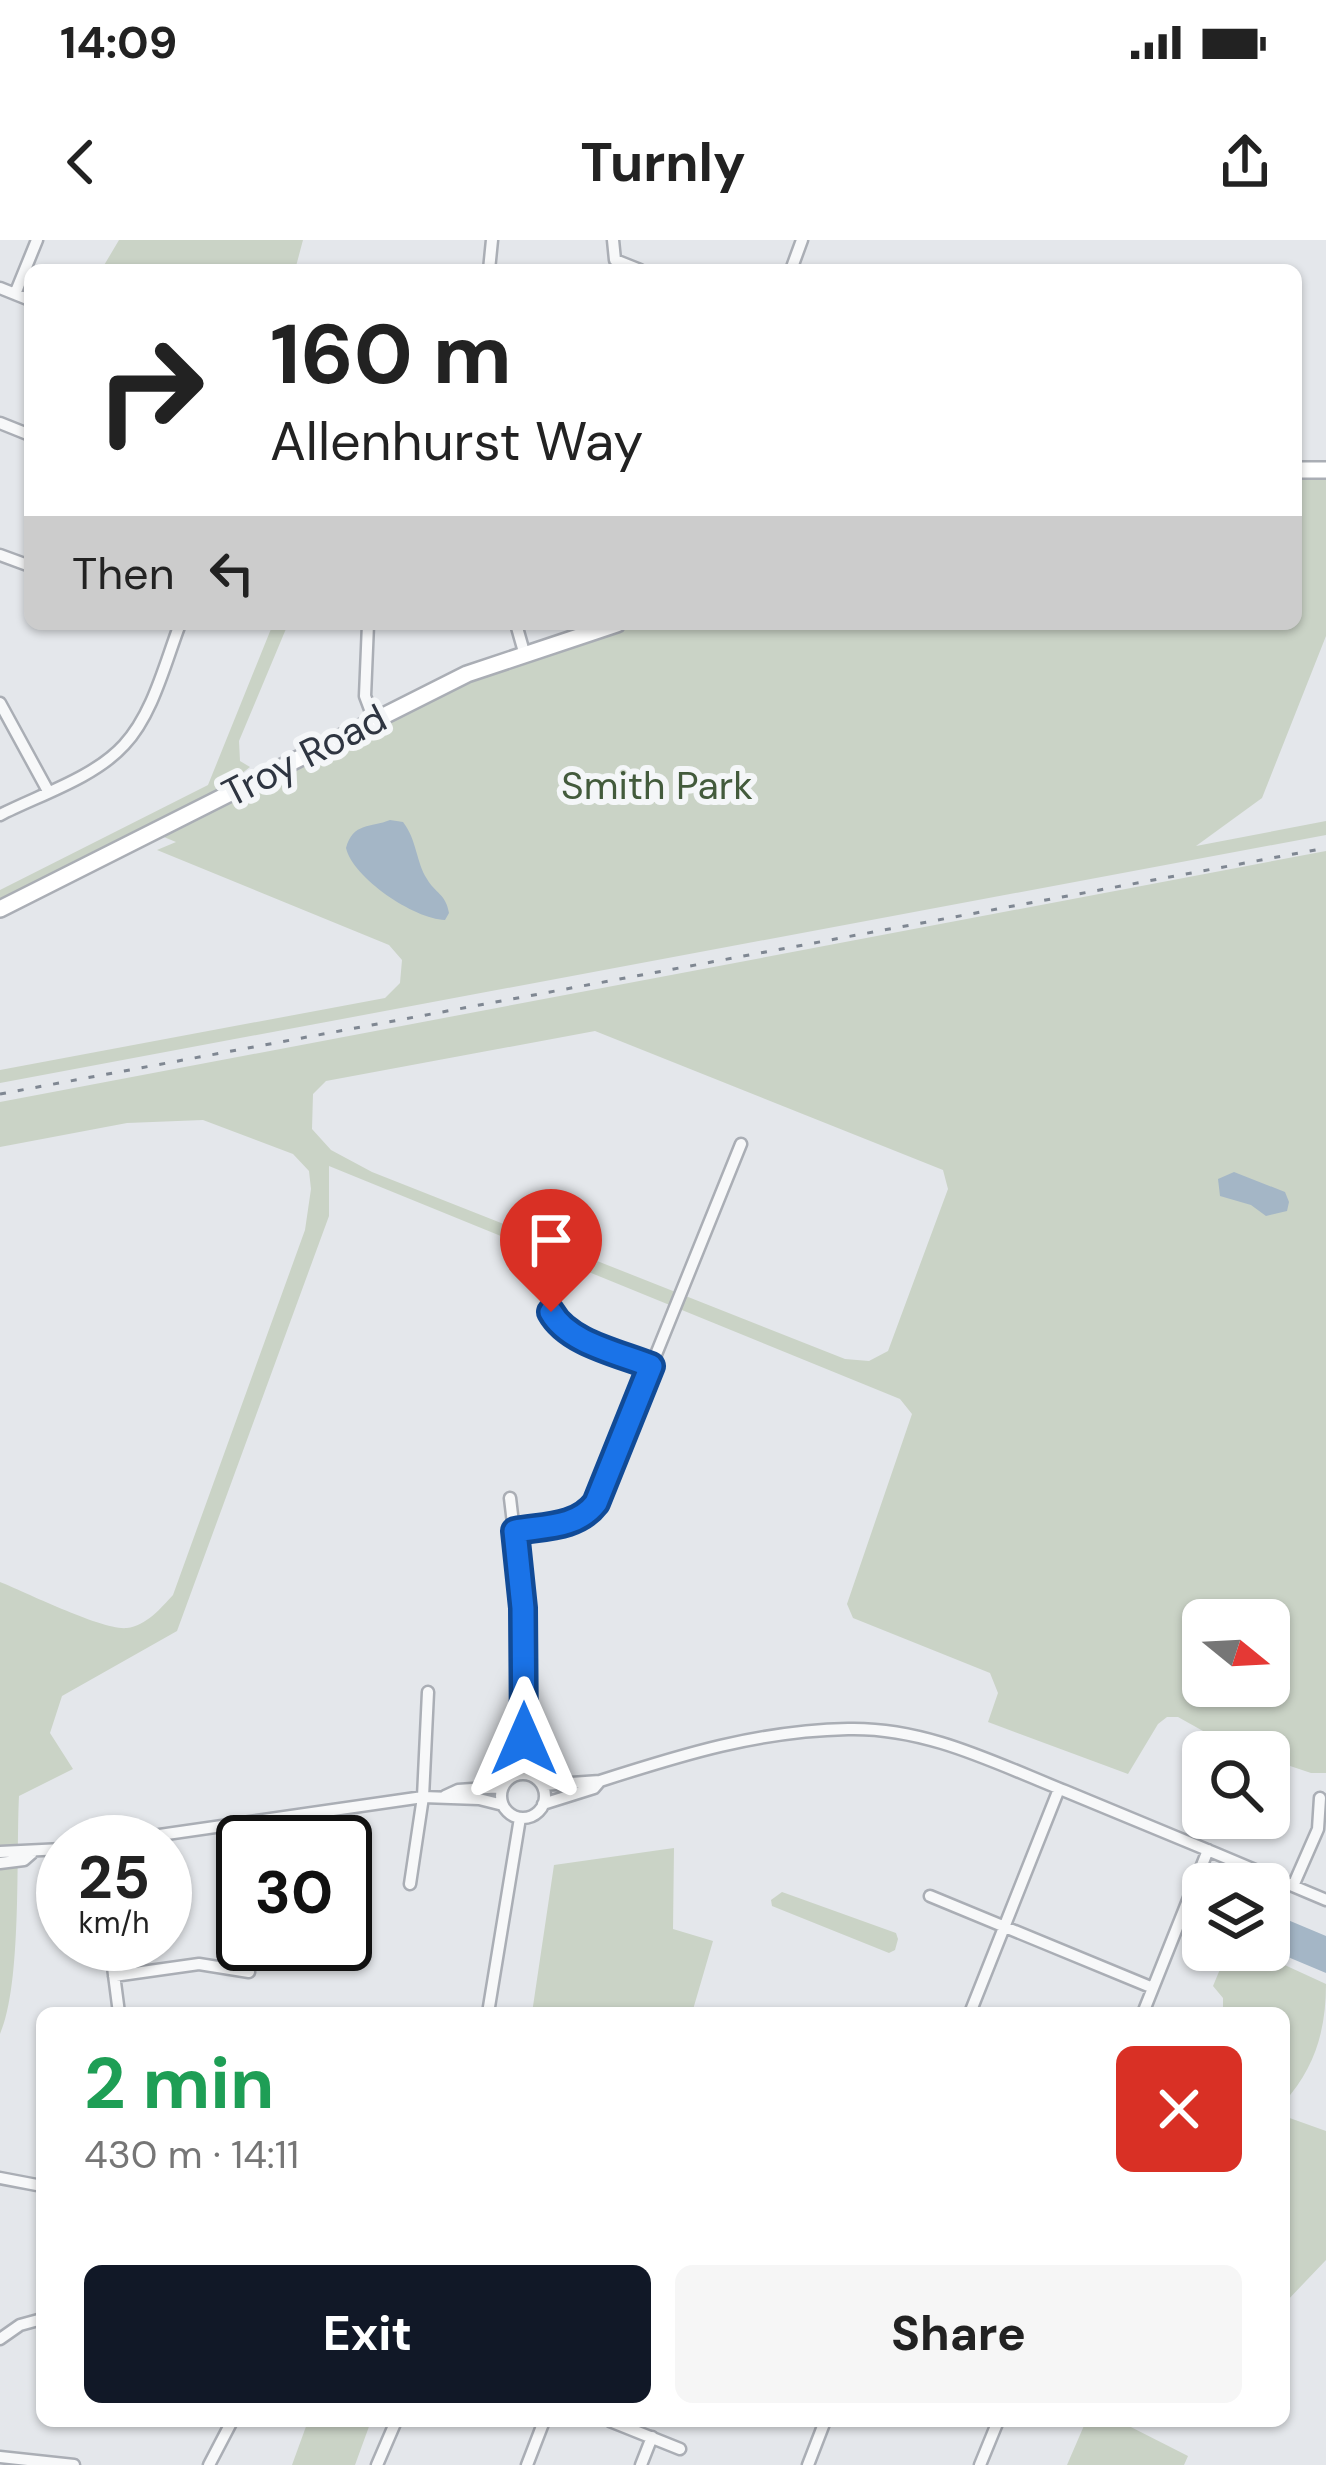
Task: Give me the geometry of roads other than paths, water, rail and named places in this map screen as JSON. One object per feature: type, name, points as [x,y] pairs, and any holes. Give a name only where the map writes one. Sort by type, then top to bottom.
[{"type":"street","points":[[613,240],[615,260],[625,264]]},
{"type":"street","points":[[15,295],[24,272]]},
{"type":"street","points":[[0,288],[24,298]]},
{"type":"street","points":[[0,815],[106,761],[125,744],[142,721],[177,630]]},
{"type":"street","points":[[368,630],[365,696],[374,720]]},
{"type":"street","points":[[518,630],[524,652]]},
{"type":"street","name":"Troy Road","points":[[0,909],[467,674],[597,630]]},
{"type":"street","points":[[0,703],[47,791]]},
{"type":"street","points":[[515,1531],[568,1523],[589,1513],[596,1503],[741,1144]]},
{"type":"street","points":[[545,1284],[560,1327],[651,1366]]},
{"type":"street","points":[[510,1498],[523,1608],[524,1774]]},
{"type":"street","points":[[410,1884],[423,1797],[428,1693]]},
{"type":"street","points":[[503,1805],[502,1787],[524,1774],[542,1785],[600,1781],[718,1743],[853,1728],[916,1736],[964,1749],[1326,1900]]},
{"type":"street","points":[[192,1830],[445,1796],[503,1805],[520,1818],[534,1815],[543,1804],[594,1788],[600,1781]]},
{"type":"street","points":[[542,1785],[543,1804]]},
{"type":"street","points":[[445,1796],[458,1790],[502,1787]]},
{"type":"street","points":[[972,2007],[1059,1789]]},
{"type":"street","points":[[1293,1886],[1318,1828],[1320,1798]]},
{"type":"street","points":[[489,2007],[520,1818]]},
{"type":"street","points":[[1145,2007],[1208,1850]]},
{"type":"street","points":[[0,1852],[36,1852]]},
{"type":"street","points":[[0,1863],[24,1860],[32,1853]]},
{"type":"street","points":[[930,1896],[1153,1988]]},
{"type":"street","points":[[114,1976],[199,1964],[249,1972]]},
{"type":"street","points":[[113,1971],[118,2007]]},
{"type":"street","points":[[0,2178],[36,2185]]},
{"type":"street","points":[[0,2339],[36,2321]]},
{"type":"street","points":[[209,2465],[229,2427]]},
{"type":"street","points":[[377,2465],[393,2427]]},
{"type":"street","points":[[527,2465],[542,2427]]},
{"type":"street","points":[[625,2427],[680,2449]]},
{"type":"street","points":[[808,2465],[823,2427]]},
{"type":"street","points":[[980,2465],[996,2427]]},
{"type":"street","points":[[641,2465],[652,2438]]},
{"type":"street","points":[[0,2457],[74,2465]]},
{"type":"water","points":[[390,820],[403,822],[408,829],[423,872],[448,907],[445,920],[417,913],[386,895],[351,860],[346,848],[353,834]]},
{"type":"water","points":[[1234,1172],[1285,1192],[1287,1211],[1266,1216],[1251,1205],[1220,1196],[1218,1179]]},
{"type":"water","points":[[1290,1921],[1326,1936],[1326,1973],[1290,1958]]},
{"type":"railway","points":[[0,1094],[1326,848]]},
{"type":"park label","name":"Smith Park","points":[[657,785]]}]
